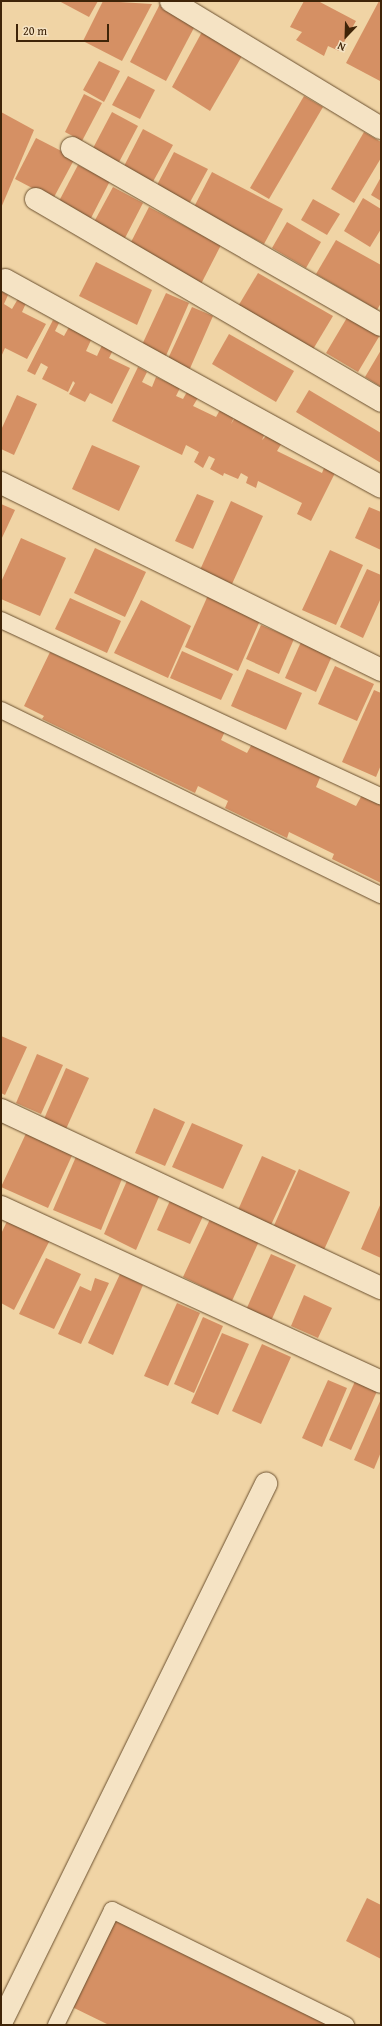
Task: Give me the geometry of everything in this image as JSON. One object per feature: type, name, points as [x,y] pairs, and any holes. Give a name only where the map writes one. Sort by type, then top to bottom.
[{"type":"street","points":[[171,1],[381,128]]},
{"type":"street","points":[[72,148],[381,325]]},
{"type":"street","points":[[36,199],[381,401]]},
{"type":"street","points":[[5,280],[381,487]]},
{"type":"street","points":[[1,483],[381,670]]},
{"type":"street","points":[[1,1110],[381,1288]]},
{"type":"street","points":[[1,1207],[381,1382]]},
{"type":"street","points":[[1,2023],[266,1484]]},
{"type":"lane","points":[[1,620],[381,796]]},
{"type":"lane","points":[[1,710],[381,895]]},
{"type":"lane","points":[[56,2025],[112,1910],[346,2025]]},
{"type":"building","points":[[59,1],[98,1],[89,17]]},
{"type":"building","points":[[103,1],[152,4],[122,61],[83,41]]},
{"type":"building","points":[[304,1],[318,1],[356,21],[339,51],[328,46],[324,56],[296,40],[302,32],[290,27]]},
{"type":"building","points":[[379,1],[381,1],[380,81],[346,63]]},
{"type":"building","points":[[160,4],[196,24],[166,81],[130,62]]},
{"type":"building","points":[[203,30],[242,56],[210,111],[172,87]]},
{"type":"building","points":[[99,61],[120,71],[104,102],[83,90]]},
{"type":"building","points":[[128,76],[155,90],[140,119],[112,105]]},
{"type":"building","points":[[84,94],[102,103],[82,141],[65,132]]},
{"type":"building","points":[[304,96],[323,107],[269,199],[250,188]]},
{"type":"building","points":[[1,112],[34,130],[1,208]]},
{"type":"building","points":[[112,112],[138,126],[117,166],[91,152]]},
{"type":"building","points":[[143,129],[173,145],[149,189],[120,174]]},
{"type":"building","points":[[364,132],[381,142],[381,158],[354,203],[331,189]]},
{"type":"building","points":[[36,138],[75,158],[53,199],[15,179]]},
{"type":"building","points":[[174,152],[208,169],[189,204],[156,187]]},
{"type":"building","points":[[78,165],[110,181],[90,220],[58,203]]},
{"type":"building","points":[[212,172],[283,209],[264,244],[194,207]]},
{"type":"building","points":[[381,177],[381,201],[371,195]]},
{"type":"building","points":[[113,187],[143,203],[125,238],[94,222]]},
{"type":"building","points":[[363,198],[381,209],[381,229],[370,247],[344,231]]},
{"type":"building","points":[[313,199],[340,214],[327,235],[301,220]]},
{"type":"building","points":[[149,207],[221,245],[201,284],[129,246]]},
{"type":"building","points":[[287,222],[321,242],[306,268],[272,248]]},
{"type":"building","points":[[336,240],[381,265],[381,303],[377,310],[316,274]]},
{"type":"building","points":[[96,262],[152,290],[137,325],[79,296]]},
{"type":"building","points":[[258,273],[333,316],[309,356],[234,313]]},
{"type":"building","points":[[1,291],[8,295],[4,304],[12,309],[19,297],[27,301],[22,312],[46,324],[27,359],[5,348],[1,357]]},
{"type":"building","points":[[166,293],[189,303],[165,358],[141,347]]},
{"type":"building","points":[[192,307],[213,316],[188,373],[166,363]]},
{"type":"building","points":[[348,316],[380,335],[358,372],[326,353]]},
{"type":"building","points":[[53,320],[59,323],[55,331],[64,336],[69,327],[92,338],[86,351],[97,356],[103,343],[114,348],[109,358],[130,368],[112,404],[90,393],[85,402],[69,394],[75,383],[73,381],[68,392],[42,379],[48,367],[41,363],[35,375],[27,371]]},
{"type":"building","points":[[229,334],[294,371],[276,402],[212,364]]},
{"type":"building","points":[[381,350],[381,387],[365,377]]},
{"type":"building","points":[[138,367],[147,372],[142,382],[152,387],[156,377],[180,388],[176,396],[183,399],[188,390],[199,396],[193,406],[216,417],[221,408],[235,415],[231,424],[236,416],[266,431],[262,440],[268,434],[283,441],[277,451],[322,473],[324,468],[335,473],[311,521],[297,514],[302,503],[258,481],[256,488],[246,483],[248,477],[241,473],[238,479],[224,473],[223,476],[210,469],[215,459],[209,456],[203,468],[194,462],[199,452],[186,445],[182,455],[112,421]]},
{"type":"building","points":[[309,390],[381,433],[381,463],[296,412]]},
{"type":"building","points":[[17,395],[37,404],[14,455],[1,449],[1,430]]},
{"type":"building","points":[[92,445],[140,466],[119,511],[72,489]]},
{"type":"building","points":[[197,494],[214,501],[193,549],[175,541]]},
{"type":"building","points":[[231,501],[263,516],[232,584],[200,570]]},
{"type":"building","points":[[1,504],[15,510],[1,540]]},
{"type":"building","points":[[369,507],[381,512],[381,550],[355,538]]},
{"type":"building","points":[[21,538],[66,558],[40,616],[1,599],[1,582]]},
{"type":"building","points":[[95,548],[146,572],[125,617],[74,593]]},
{"type":"building","points":[[330,550],[363,565],[336,625],[302,610]]},
{"type":"building","points":[[367,569],[381,575],[381,598],[363,638],[340,627]]},
{"type":"building","points":[[209,593],[262,616],[238,671],[185,647]]},
{"type":"building","points":[[70,598],[121,621],[107,653],[55,629]]},
{"type":"building","points":[[141,600],[191,626],[168,678],[114,653]]},
{"type":"building","points":[[261,625],[294,639],[279,674],[246,659]]},
{"type":"building","points":[[301,642],[332,656],[316,692],[285,678]]},
{"type":"building","points":[[182,651],[233,674],[221,700],[170,678]]},
{"type":"building","points":[[50,652],[69,661],[72,654],[139,687],[137,692],[154,700],[156,695],[226,729],[221,740],[247,753],[253,742],[321,775],[316,787],[356,806],[362,795],[381,804],[381,883],[332,859],[334,854],[289,832],[287,838],[225,808],[228,801],[198,786],[195,793],[42,719],[44,716],[24,706]]},
{"type":"building","points":[[335,666],[374,684],[357,721],[318,704]]},
{"type":"building","points":[[247,669],[302,693],[286,730],[231,706]]},
{"type":"building","points":[[374,690],[381,693],[381,765],[376,777],[342,762]]},
{"type":"building","points":[[1,1036],[27,1047],[5,1095],[1,1093]]},
{"type":"building","points":[[37,1054],[63,1065],[41,1114],[16,1103]]},
{"type":"building","points":[[66,1068],[89,1078],[66,1129],[44,1119]]},
{"type":"building","points":[[154,1108],[185,1122],[165,1166],[135,1153]]},
{"type":"building","points":[[192,1123],[243,1145],[223,1189],[172,1167]]},
{"type":"building","points":[[29,1127],[75,1149],[48,1208],[1,1187]]},
{"type":"building","points":[[78,1152],[124,1174],[101,1230],[53,1210]]},
{"type":"building","points":[[262,1156],[296,1171],[271,1225],[238,1210]]},
{"type":"building","points":[[299,1169],[350,1192],[323,1252],[272,1230]]},
{"type":"building","points":[[129,1176],[161,1192],[136,1250],[104,1234]]},
{"type":"building","points":[[172,1196],[205,1212],[190,1244],[157,1230]]},
{"type":"building","points":[[381,1203],[381,1258],[361,1249]]},
{"type":"building","points":[[211,1217],[260,1239],[232,1301],[183,1277]]},
{"type":"building","points":[[8,1219],[50,1240],[14,1310],[1,1303],[1,1234]]},
{"type":"building","points":[[271,1254],[296,1265],[271,1321],[246,1310]]},
{"type":"building","points":[[46,1258],[81,1274],[54,1329],[19,1314]]},
{"type":"building","points":[[120,1274],[143,1285],[113,1355],[88,1343]]},
{"type":"building","points":[[95,1278],[109,1283],[81,1344],[58,1334],[80,1286],[91,1291]]},
{"type":"building","points":[[304,1295],[332,1308],[318,1338],[291,1326]]},
{"type":"building","points":[[177,1303],[200,1313],[168,1386],[144,1376]]},
{"type":"building","points":[[203,1317],[223,1326],[194,1393],[174,1384]]},
{"type":"building","points":[[222,1333],[249,1344],[218,1415],[191,1403]]},
{"type":"building","points":[[262,1344],[291,1357],[261,1424],[232,1411]]},
{"type":"building","points":[[356,1379],[378,1389],[351,1450],[329,1440]]},
{"type":"building","points":[[328,1380],[347,1388],[322,1447],[302,1438]]},
{"type":"building","points":[[381,1399],[381,1452],[374,1469],[354,1460]]},
{"type":"building","points":[[367,1898],[381,1905],[381,1959],[346,1941]]},
{"type":"building","points":[[115,1912],[337,2025],[109,2025],[68,2005]]}]
